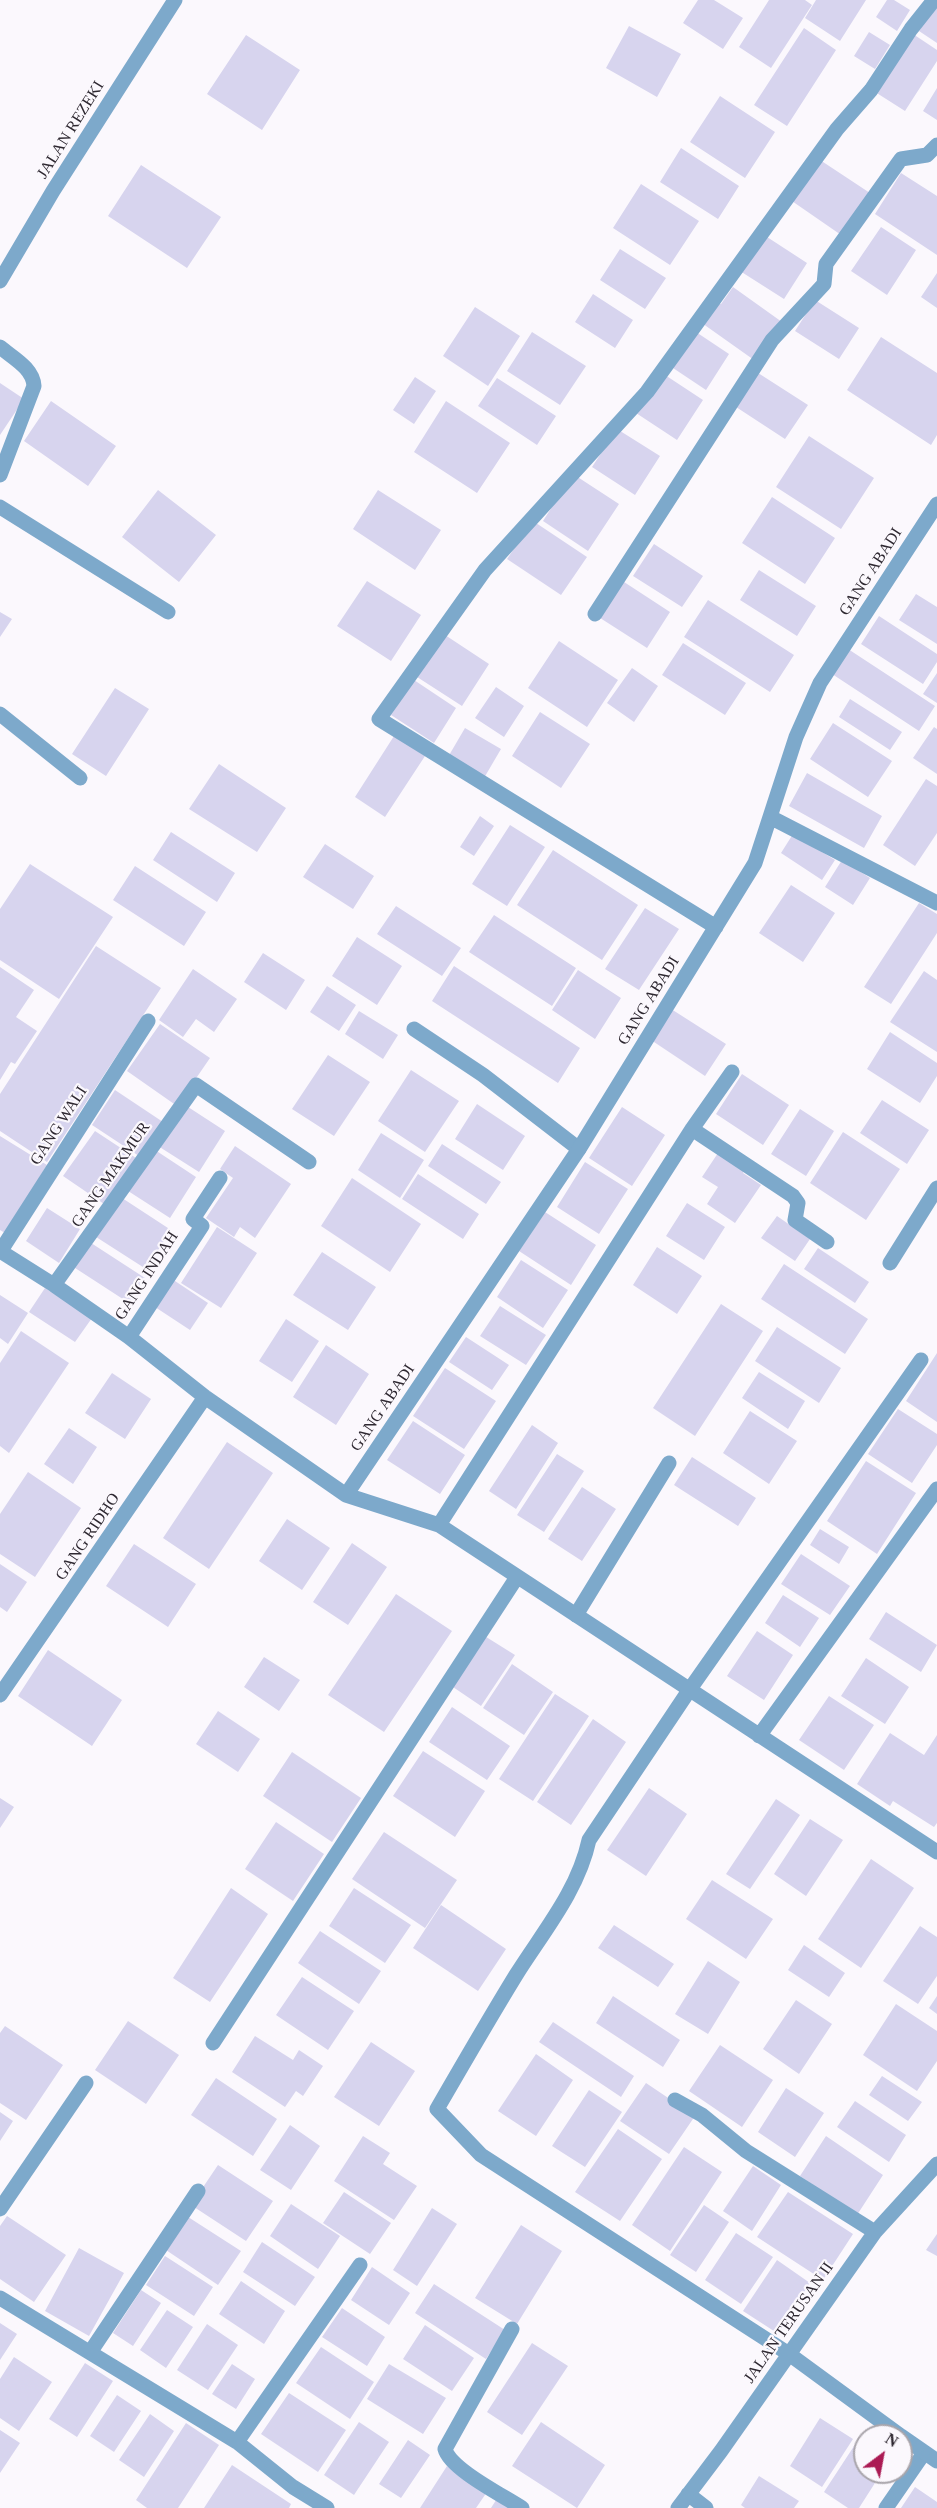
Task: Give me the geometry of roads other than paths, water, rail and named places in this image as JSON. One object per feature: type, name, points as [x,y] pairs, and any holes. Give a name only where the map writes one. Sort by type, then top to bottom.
[{"type":"street","name":"JALAN REZEKI","points":[[0,281],[53,191],[174,0]]},
{"type":"street","points":[[716,927],[379,719],[485,570],[647,392],[830,138],[871,90],[911,29],[934,0]]},
{"type":"street","points":[[595,614],[772,340],[824,284],[826,264],[889,174],[901,159],[927,155],[937,145]]},
{"type":"street","points":[[0,347],[28,369],[34,386],[0,474]]},
{"type":"street","name":"GANG ABADI","points":[[346,1495],[579,1149],[755,863],[796,737],[820,683],[937,504]]},
{"type":"street","points":[[0,507],[168,612]]},
{"type":"street","points":[[0,714],[80,778]]},
{"type":"street","points":[[770,817],[937,903]]},
{"type":"street","name":"GANG WALI","points":[[0,1251],[148,1021]]},
{"type":"street","points":[[414,1029],[483,1075],[579,1149]]},
{"type":"street","points":[[439,1525],[692,1129],[732,1072]]},
{"type":"street","name":"GANG MAKMUR","points":[[54,1285],[196,1085],[309,1162]]},
{"type":"street","points":[[692,1129],[793,1196],[798,1203],[795,1220],[827,1242]]},
{"type":"street","name":"GANG INDAH","points":[[129,1337],[202,1226],[192,1219],[220,1178]]},
{"type":"street","points":[[890,1263],[937,1188]]},
{"type":"street","points":[[0,1251],[129,1337],[205,1397],[346,1495],[439,1525],[937,1852]]},
{"type":"street","points":[[885,2424],[789,2354],[481,2155],[437,2109],[571,1889],[584,1862],[589,1840],[690,1689],[921,1360]]},
{"type":"street","name":"GANG RIDHO","points":[[0,1695],[205,1397]]},
{"type":"street","points":[[576,1615],[669,1463]]},
{"type":"street","points":[[759,1736],[937,1489]]},
{"type":"street","points":[[213,2043],[517,1576]]},
{"type":"street","points":[[0,2209],[86,2083]]},
{"type":"street","points":[[675,2100],[702,2115],[746,2151],[875,2232]]},
{"type":"street","name":"JALAN TERUSAN II","points":[[678,2508],[875,2232],[936,2167]]},
{"type":"street","points":[[90,2351],[198,2190]]},
{"type":"street","points":[[237,2442],[360,2265]]},
{"type":"street","points":[[0,2298],[237,2442],[293,2487],[327,2508]]},
{"type":"street","points":[[512,2329],[445,2449],[456,2465],[522,2508]]},
{"type":"street","points":[[886,2508],[931,2457],[913,2444]]},
{"type":"street","points":[[688,2494],[706,2508]]}]
